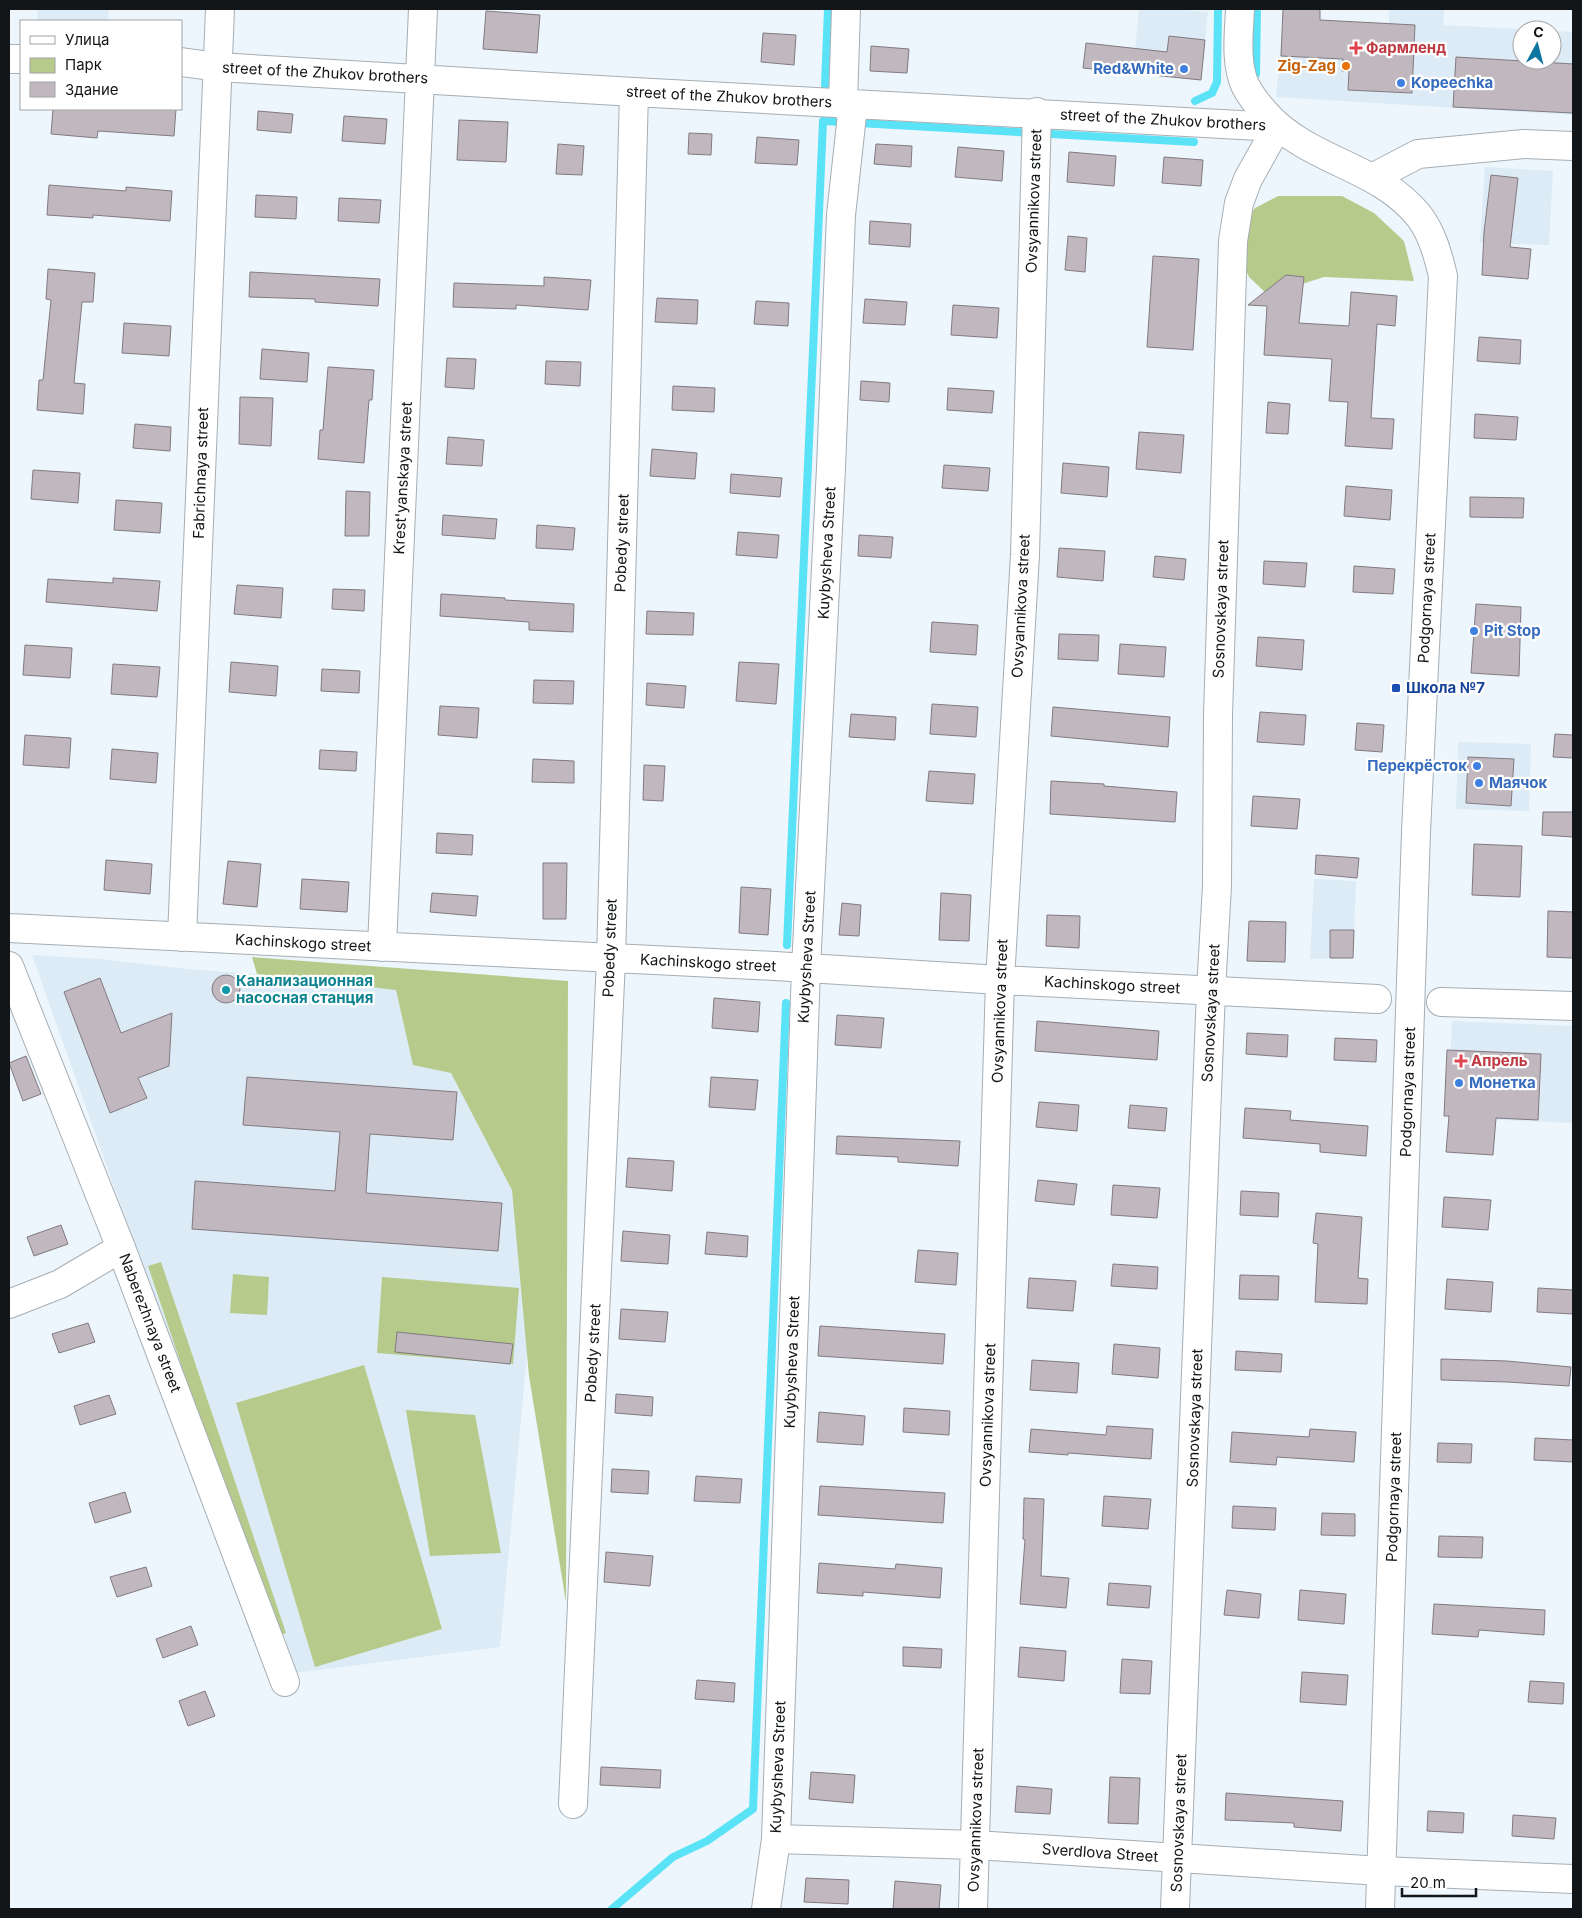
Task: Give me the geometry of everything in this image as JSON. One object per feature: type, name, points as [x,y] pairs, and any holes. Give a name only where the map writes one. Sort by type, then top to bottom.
[{"type":"street","name":"Fabrichnaya street","points":[[182,938],[220,9]]},
{"type":"street","name":"Krest'yanskaya street","points":[[382,947],[423,9]]},
{"type":"street","name":"Kuybysheva Street","points":[[766,1909],[776,1839],[806,968],[831,468],[841,215],[852,115],[843,103],[846,9]]},
{"type":"street","name":"Podgornaya street","points":[[1240,9],[1240,64],[1244,84],[1251,96],[1277,127],[1304,146],[1372,178],[1398,196],[1420,217],[1434,246],[1443,276],[1416,832],[1380,1909]]},
{"type":"street","name":"street of the Zhukov brothers","points":[[182,62],[218,67],[634,92],[1037,112],[1277,127]]},
{"type":"street","name":"Pobedy street","points":[[573,1804],[610,959],[634,92]]},
{"type":"street","name":"Ovsyannikova street","points":[[973,1909],[1000,980],[1025,555],[1037,112]]},
{"type":"street","name":"Sosnovskaya street","points":[[1175,1909],[1211,990],[1217,886],[1218,715],[1233,241],[1239,203],[1248,179],[1277,127]]},
{"type":"street","points":[[1372,178],[1418,154],[1524,144],[1573,146]]},
{"type":"street","name":"Kachinskogo street","points":[[9,928],[1377,999]]},
{"type":"street","name":"Naberezhnaya street","points":[[9,966],[121,1248],[285,1682]]},
{"type":"street","points":[[1441,1002],[1573,1006]]},
{"type":"street","points":[[9,1304],[60,1284],[121,1248]]},
{"type":"street","name":"Sverdlova Street","points":[[776,1839],[976,1844],[1381,1871],[1573,1879]]},
{"type":"shaded area","points":[[38,9],[109,9],[108,20],[37,20]]},
{"type":"shaded area","points":[[1139,9],[1208,12],[1201,80],[1133,73]]},
{"type":"shaded area","points":[[1389,9],[1444,9],[1443,25],[1512,28],[1512,70],[1562,70],[1562,31],[1573,32],[1573,115],[1276,97],[1283,19],[1389,23]]},
{"type":"shaded area","points":[[1485,167],[1553,171],[1549,245],[1480,243]]},
{"type":"shaded area","points":[[1458,742],[1531,744],[1529,811],[1456,809]]},
{"type":"shaded area","points":[[1314,879],[1356,881],[1353,958],[1310,959]]},
{"type":"shaded area","points":[[32,955],[100,959],[187,969],[560,996],[500,1647],[280,1675],[134,1243]]},
{"type":"shaded area","points":[[1452,1021],[1573,1026],[1573,1123],[1448,1118]]},
{"type":"green space","points":[[1278,196],[1342,196],[1374,213],[1404,241],[1414,281],[1324,277],[1268,295],[1249,277],[1240,257],[1242,225],[1255,208]]},
{"type":"green space","points":[[252,957],[568,981],[566,1602],[529,1376],[512,1190],[451,1073],[413,1065],[396,990],[257,974]]},
{"type":"green space","points":[[161,1262],[286,1633],[273,1637],[148,1266]]},
{"type":"green space","points":[[233,1274],[269,1277],[267,1315],[230,1313]]},
{"type":"green space","points":[[382,1277],[519,1288],[513,1364],[377,1353]]},
{"type":"green space","points":[[364,1365],[442,1629],[315,1667],[236,1403]]},
{"type":"green space","points":[[406,1410],[475,1415],[501,1553],[430,1556]]},
{"type":"building","points":[[1283,9],[1320,9],[1320,20],[1415,25],[1412,93],[1348,90],[1349,71],[1342,71],[1343,59],[1281,56]]},
{"type":"building","points":[[486,11],[540,15],[537,53],[483,49]]},
{"type":"building","points":[[763,33],[796,35],[794,65],[761,62]]},
{"type":"building","points":[[1169,36],[1205,40],[1201,80],[1083,68],[1086,43],[1167,52]]},
{"type":"building","points":[[871,46],[909,49],[907,73],[870,71]]},
{"type":"building","points":[[1456,57],[1512,60],[1512,70],[1562,70],[1562,63],[1573,64],[1573,113],[1453,107]]},
{"type":"building","points":[[53,110],[176,110],[174,136],[98,131],[97,138],[51,134]]},
{"type":"building","points":[[258,111],[293,114],[291,133],[257,130]]},
{"type":"building","points":[[344,116],[387,119],[385,144],[342,141]]},
{"type":"building","points":[[459,120],[508,122],[506,162],[457,160]]},
{"type":"building","points":[[689,133],[712,134],[711,155],[688,154]]},
{"type":"building","points":[[757,137],[799,140],[797,165],[755,163]]},
{"type":"building","points":[[558,144],[584,146],[582,175],[556,174]]},
{"type":"building","points":[[876,144],[912,146],[911,167],[874,164]]},
{"type":"building","points":[[958,147],[1004,151],[1002,181],[955,177]]},
{"type":"building","points":[[1069,152],[1116,156],[1114,186],[1067,182]]},
{"type":"building","points":[[1164,157],[1203,160],[1201,186],[1162,183]]},
{"type":"building","points":[[1491,175],[1518,178],[1510,247],[1531,249],[1528,279],[1482,275],[1484,232]]},
{"type":"building","points":[[49,185],[126,191],[126,187],[172,191],[170,221],[93,215],[93,218],[47,215]]},
{"type":"building","points":[[256,195],[297,197],[296,219],[255,217]]},
{"type":"building","points":[[339,198],[381,200],[379,223],[338,221]]},
{"type":"building","points":[[870,221],[911,224],[910,247],[869,244]]},
{"type":"building","points":[[1068,236],[1087,238],[1085,272],[1065,270]]},
{"type":"building","points":[[1153,256],[1199,259],[1193,350],[1147,347]]},
{"type":"building","points":[[48,269],[95,273],[93,302],[82,302],[74,383],[85,384],[83,414],[37,410],[39,380],[43,380],[51,300],[46,299]]},
{"type":"building","points":[[250,272],[380,279],[378,306],[315,302],[315,299],[249,297]]},
{"type":"building","points":[[1286,275],[1304,277],[1299,323],[1349,326],[1351,292],[1397,296],[1395,326],[1377,324],[1371,418],[1394,419],[1392,449],[1345,446],[1348,402],[1329,401],[1332,359],[1264,355],[1267,306],[1248,305]]},
{"type":"building","points":[[544,277],[591,280],[588,310],[516,305],[516,309],[453,307],[454,283],[544,286]]},
{"type":"building","points":[[657,298],[698,300],[697,324],[655,322]]},
{"type":"building","points":[[865,299],[907,302],[905,325],[863,323]]},
{"type":"building","points":[[756,301],[789,303],[788,326],[754,324]]},
{"type":"building","points":[[953,305],[999,308],[997,338],[951,335]]},
{"type":"building","points":[[124,323],[171,326],[169,356],[122,353]]},
{"type":"building","points":[[1479,337],[1521,340],[1520,364],[1477,361]]},
{"type":"building","points":[[262,349],[309,353],[307,382],[260,379]]},
{"type":"building","points":[[447,358],[476,359],[474,389],[445,387]]},
{"type":"building","points":[[546,361],[581,362],[580,386],[545,384]]},
{"type":"building","points":[[328,367],[374,370],[372,400],[369,400],[364,463],[318,459],[320,430],[323,430]]},
{"type":"building","points":[[861,381],[890,383],[889,402],[860,400]]},
{"type":"building","points":[[673,386],[715,388],[714,412],[672,410]]},
{"type":"building","points":[[948,388],[994,391],[992,413],[947,410]]},
{"type":"building","points":[[240,397],[273,398],[271,446],[239,444]]},
{"type":"building","points":[[1268,402],[1290,404],[1288,434],[1266,433]]},
{"type":"building","points":[[1475,414],[1518,417],[1516,440],[1474,438]]},
{"type":"building","points":[[135,424],[171,427],[170,451],[133,448]]},
{"type":"building","points":[[1139,432],[1184,435],[1181,473],[1136,469]]},
{"type":"building","points":[[448,437],[484,440],[482,466],[446,464]]},
{"type":"building","points":[[652,449],[697,453],[695,479],[650,476]]},
{"type":"building","points":[[1063,463],[1109,467],[1107,497],[1061,493]]},
{"type":"building","points":[[944,465],[990,468],[988,491],[942,488]]},
{"type":"building","points":[[33,470],[80,473],[78,503],[31,499]]},
{"type":"building","points":[[731,474],[782,478],[780,497],[730,493]]},
{"type":"building","points":[[1346,486],[1392,490],[1390,520],[1344,516]]},
{"type":"building","points":[[346,491],[370,492],[369,536],[345,536]]},
{"type":"building","points":[[1470,497],[1524,498],[1523,518],[1470,517]]},
{"type":"building","points":[[116,500],[162,503],[160,533],[114,530]]},
{"type":"building","points":[[443,515],[497,519],[495,539],[442,535]]},
{"type":"building","points":[[537,525],[575,528],[573,550],[536,548]]},
{"type":"building","points":[[738,532],[779,535],[777,558],[736,555]]},
{"type":"building","points":[[859,535],[893,537],[891,558],[858,556]]},
{"type":"building","points":[[1059,548],[1105,551],[1103,581],[1057,577]]},
{"type":"building","points":[[1155,556],[1186,559],[1184,580],[1153,577]]},
{"type":"building","points":[[1264,561],[1307,563],[1305,587],[1263,584]]},
{"type":"building","points":[[1354,566],[1395,569],[1393,594],[1353,592]]},
{"type":"building","points":[[113,578],[160,581],[157,611],[46,602],[48,579],[113,583]]},
{"type":"building","points":[[237,585],[283,588],[281,618],[234,614]]},
{"type":"building","points":[[333,589],[365,590],[364,611],[332,609]]},
{"type":"building","points":[[441,594],[574,604],[573,632],[529,630],[529,622],[440,616]]},
{"type":"building","points":[[1476,604],[1521,607],[1519,676],[1471,673]]},
{"type":"building","points":[[647,611],[694,613],[693,635],[646,634]]},
{"type":"building","points":[[932,622],[978,625],[976,655],[930,652]]},
{"type":"building","points":[[1059,634],[1099,635],[1098,661],[1058,659]]},
{"type":"building","points":[[1258,637],[1304,640],[1302,670],[1256,666]]},
{"type":"building","points":[[1120,644],[1166,647],[1164,677],[1118,674]]},
{"type":"building","points":[[25,645],[72,648],[70,678],[23,675]]},
{"type":"building","points":[[231,662],[278,666],[276,696],[229,692]]},
{"type":"building","points":[[739,662],[779,664],[776,704],[736,701]]},
{"type":"building","points":[[113,664],[160,667],[157,697],[111,694]]},
{"type":"building","points":[[322,669],[360,671],[359,693],[321,691]]},
{"type":"building","points":[[534,680],[574,681],[573,704],[533,703]]},
{"type":"building","points":[[647,683],[686,686],[684,708],[646,705]]},
{"type":"building","points":[[932,704],[978,707],[976,737],[930,734]]},
{"type":"building","points":[[440,706],[479,708],[477,738],[438,735]]},
{"type":"building","points":[[1053,707],[1170,717],[1168,747],[1051,736]]},
{"type":"building","points":[[1260,712],[1306,715],[1304,745],[1257,742]]},
{"type":"building","points":[[851,714],[896,717],[895,740],[849,737]]},
{"type":"building","points":[[1357,723],[1384,725],[1382,752],[1355,750]]},
{"type":"building","points":[[1555,734],[1573,735],[1573,758],[1553,757]]},
{"type":"building","points":[[25,735],[71,738],[69,768],[23,765]]},
{"type":"building","points":[[112,749],[158,753],[156,783],[110,779]]},
{"type":"building","points":[[320,750],[357,752],[356,771],[319,769]]},
{"type":"building","points":[[1468,757],[1514,759],[1511,806],[1466,803]]},
{"type":"building","points":[[533,759],[574,761],[574,783],[532,782]]},
{"type":"building","points":[[644,765],[665,766],[663,801],[643,800]]},
{"type":"building","points":[[929,771],[975,774],[973,804],[926,801]]},
{"type":"building","points":[[1051,781],[1104,784],[1104,786],[1177,792],[1175,822],[1050,814]]},
{"type":"building","points":[[1253,796],[1300,799],[1297,829],[1251,826]]},
{"type":"building","points":[[1543,812],[1573,812],[1573,837],[1542,835]]},
{"type":"building","points":[[437,833],[473,835],[472,855],[436,853]]},
{"type":"building","points":[[1474,844],[1522,846],[1520,897],[1472,895]]},
{"type":"building","points":[[1316,855],[1359,858],[1357,878],[1315,874]]},
{"type":"building","points":[[106,860],[152,864],[150,894],[104,890]]},
{"type":"building","points":[[228,861],[261,864],[257,907],[223,904]]},
{"type":"building","points":[[543,863],[567,863],[566,919],[543,919]]},
{"type":"building","points":[[302,879],[349,882],[347,912],[300,909]]},
{"type":"building","points":[[741,887],[771,889],[768,935],[739,933]]},
{"type":"building","points":[[432,893],[478,896],[476,916],[430,912]]},
{"type":"building","points":[[941,893],[971,895],[969,941],[939,940]]},
{"type":"building","points":[[842,903],[861,905],[859,936],[839,935]]},
{"type":"building","points":[[1548,911],[1573,912],[1573,958],[1547,957]]},
{"type":"building","points":[[1047,915],[1080,916],[1079,948],[1046,946]]},
{"type":"building","points":[[1249,921],[1286,922],[1285,962],[1247,961]]},
{"type":"building","points":[[1330,930],[1354,930],[1353,958],[1330,958]]},
{"type":"building","name":"Канализационная насосная станция","points":[[226,975],[236,979],[240,989],[236,999],[226,1003],[216,999],[212,989],[216,979]]},
{"type":"building","points":[[100,978],[121,1033],[172,1013],[169,1066],[138,1078],[147,1098],[110,1113],[64,992]]},
{"type":"building","points":[[714,998],[760,1002],[758,1032],[712,1028]]},
{"type":"building","points":[[837,1015],[884,1018],[881,1048],[835,1045]]},
{"type":"building","points":[[1037,1021],[1159,1031],[1157,1060],[1035,1051]]},
{"type":"building","points":[[1247,1033],[1288,1035],[1287,1057],[1246,1054]]},
{"type":"building","points":[[1335,1038],[1377,1040],[1376,1062],[1334,1060]]},
{"type":"building","points":[[1447,1050],[1541,1054],[1538,1120],[1496,1118],[1493,1155],[1446,1152],[1449,1116],[1444,1116]]},
{"type":"building","points":[[26,1056],[41,1094],[23,1101],[9,1063]]},
{"type":"building","points":[[247,1077],[457,1092],[453,1140],[370,1134],[366,1193],[502,1203],[498,1251],[192,1229],[195,1181],[335,1191],[340,1132],[243,1125]]},
{"type":"building","points":[[711,1077],[758,1080],[755,1110],[709,1107]]},
{"type":"building","points":[[1039,1102],[1079,1105],[1077,1131],[1036,1127]]},
{"type":"building","points":[[1130,1105],[1167,1108],[1165,1131],[1128,1128]]},
{"type":"building","points":[[1245,1108],[1291,1111],[1290,1120],[1368,1126],[1366,1156],[1320,1152],[1320,1144],[1243,1138]]},
{"type":"building","points":[[837,1136],[960,1141],[958,1166],[898,1162],[898,1157],[836,1154]]},
{"type":"building","points":[[628,1158],[674,1161],[672,1191],[626,1187]]},
{"type":"building","points":[[1038,1180],[1077,1184],[1074,1205],[1035,1201]]},
{"type":"building","points":[[1113,1185],[1160,1188],[1157,1218],[1111,1215]]},
{"type":"building","points":[[1241,1191],[1279,1193],[1278,1217],[1240,1215]]},
{"type":"building","points":[[1444,1197],[1491,1200],[1488,1230],[1442,1227]]},
{"type":"building","points":[[1316,1213],[1362,1217],[1358,1278],[1368,1279],[1367,1304],[1315,1302],[1318,1244],[1313,1243]]},
{"type":"building","points":[[61,1225],[68,1244],[34,1256],[27,1237]]},
{"type":"building","points":[[623,1231],[670,1235],[668,1264],[621,1261]]},
{"type":"building","points":[[707,1232],[748,1236],[747,1257],[705,1254]]},
{"type":"building","points":[[918,1250],[958,1253],[956,1285],[915,1282]]},
{"type":"building","points":[[1113,1264],[1158,1267],[1157,1289],[1111,1286]]},
{"type":"building","points":[[1240,1275],[1279,1276],[1278,1300],[1239,1299]]},
{"type":"building","points":[[1029,1278],[1076,1281],[1073,1311],[1027,1308]]},
{"type":"building","points":[[1447,1279],[1493,1282],[1491,1312],[1445,1309]]},
{"type":"building","points":[[1538,1288],[1573,1290],[1573,1314],[1537,1312]]},
{"type":"building","points":[[621,1309],[668,1312],[665,1342],[619,1339]]},
{"type":"building","points":[[88,1323],[95,1342],[59,1353],[52,1334]]},
{"type":"building","points":[[820,1326],[945,1334],[943,1364],[818,1356]]},
{"type":"building","points":[[397,1332],[513,1344],[510,1364],[395,1352]]},
{"type":"building","points":[[1114,1344],[1160,1348],[1158,1378],[1112,1374]]},
{"type":"building","points":[[1236,1351],[1282,1354],[1281,1372],[1235,1370]]},
{"type":"building","points":[[1441,1359],[1507,1361],[1571,1367],[1569,1386],[1441,1380]]},
{"type":"building","points":[[1032,1360],[1079,1363],[1077,1393],[1030,1390]]},
{"type":"building","points":[[616,1394],[653,1397],[652,1416],[615,1413]]},
{"type":"building","points":[[109,1395],[116,1414],[80,1425],[74,1406]]},
{"type":"building","points":[[904,1408],[950,1411],[949,1435],[903,1432]]},
{"type":"building","points":[[819,1412],[865,1416],[863,1445],[817,1442]]},
{"type":"building","points":[[1107,1426],[1153,1429],[1151,1459],[1029,1452],[1031,1429],[1106,1435]]},
{"type":"building","points":[[1310,1429],[1356,1432],[1354,1462],[1277,1457],[1276,1465],[1230,1462],[1232,1432],[1309,1437]]},
{"type":"building","points":[[1535,1438],[1573,1440],[1573,1462],[1534,1460]]},
{"type":"building","points":[[1438,1443],[1472,1444],[1471,1463],[1437,1462]]},
{"type":"building","points":[[612,1469],[649,1471],[648,1494],[611,1492]]},
{"type":"building","points":[[696,1476],[742,1479],[740,1503],[694,1501]]},
{"type":"building","points":[[820,1486],[945,1493],[943,1523],[818,1515]]},
{"type":"building","points":[[125,1492],[131,1512],[95,1523],[89,1503]]},
{"type":"building","points":[[1104,1496],[1151,1499],[1148,1529],[1102,1526]]},
{"type":"building","points":[[1024,1498],[1044,1499],[1041,1576],[1069,1578],[1066,1608],[1020,1604],[1025,1540],[1023,1539]]},
{"type":"building","points":[[1233,1506],[1276,1508],[1275,1530],[1232,1528]]},
{"type":"building","points":[[1322,1513],[1355,1514],[1355,1536],[1321,1535]]},
{"type":"building","points":[[1439,1536],[1483,1537],[1482,1558],[1438,1557]]},
{"type":"building","points":[[606,1552],[653,1556],[650,1586],[604,1582]]},
{"type":"building","points":[[819,1563],[895,1569],[896,1564],[942,1568],[940,1598],[863,1592],[863,1596],[817,1593]]},
{"type":"building","points":[[146,1567],[152,1586],[117,1597],[110,1577]]},
{"type":"building","points":[[1109,1583],[1151,1586],[1149,1608],[1107,1605]]},
{"type":"building","points":[[1227,1590],[1261,1594],[1259,1618],[1224,1615]]},
{"type":"building","points":[[1300,1590],[1346,1594],[1344,1624],[1298,1620]]},
{"type":"building","points":[[1434,1604],[1545,1610],[1544,1635],[1479,1630],[1478,1637],[1432,1634]]},
{"type":"building","points":[[191,1626],[198,1645],[163,1658],[156,1639]]},
{"type":"building","points":[[903,1647],[942,1649],[941,1668],[903,1666]]},
{"type":"building","points":[[1020,1647],[1066,1651],[1064,1681],[1018,1677]]},
{"type":"building","points":[[1122,1659],[1152,1661],[1150,1694],[1120,1693]]},
{"type":"building","points":[[1302,1672],[1348,1675],[1346,1705],[1300,1702]]},
{"type":"building","points":[[697,1680],[735,1683],[734,1702],[695,1699]]},
{"type":"building","points":[[1530,1681],[1564,1683],[1563,1704],[1528,1702]]},
{"type":"building","points":[[205,1691],[215,1716],[188,1726],[179,1701]]},
{"type":"building","points":[[601,1767],[661,1770],[660,1788],[600,1785]]},
{"type":"building","points":[[811,1772],[855,1775],[853,1803],[809,1799]]},
{"type":"building","points":[[1110,1777],[1140,1778],[1138,1824],[1108,1823]]},
{"type":"building","points":[[1017,1786],[1052,1789],[1050,1814],[1015,1812]]},
{"type":"building","points":[[1226,1793],[1343,1801],[1341,1831],[1294,1827],[1294,1823],[1225,1820]]},
{"type":"building","points":[[1428,1811],[1464,1813],[1463,1833],[1427,1831]]},
{"type":"building","points":[[1513,1815],[1556,1818],[1554,1839],[1512,1836]]},
{"type":"building","points":[[806,1878],[849,1880],[848,1904],[804,1902]]},
{"type":"building","points":[[895,1881],[941,1885],[939,1909],[893,1909]]},
{"type":"waterway","points":[[825,85],[828,9]]},
{"type":"waterway","points":[[1195,101],[1212,93],[1217,82],[1218,9]]},
{"type":"waterway","points":[[1256,74],[1257,9]]},
{"type":"waterway","points":[[787,945],[823,121],[1194,142]]},
{"type":"waterway","points":[[612,1909],[673,1857],[707,1841],[753,1809],[786,1003]]},
{"type":"place","name":"Фармленд","points":[[1356,48]]},
{"type":"place","name":"Zig-Zag","points":[[1346,66]]},
{"type":"place","name":"Red&White","points":[[1184,69]]},
{"type":"place","name":"Kopeechka","points":[[1401,83]]},
{"type":"place","name":"Pit Stop","points":[[1474,631]]},
{"type":"place","name":"Школа №7","points":[[1396,688]]},
{"type":"place","name":"Перекрёсток","points":[[1477,766]]},
{"type":"place","name":"Маячок","points":[[1479,783]]},
{"type":"place","name":"Канализационная насосная станция","points":[[226,990]]},
{"type":"place","name":"Апрель","points":[[1461,1061]]},
{"type":"place","name":"Монетка","points":[[1459,1083]]}]
